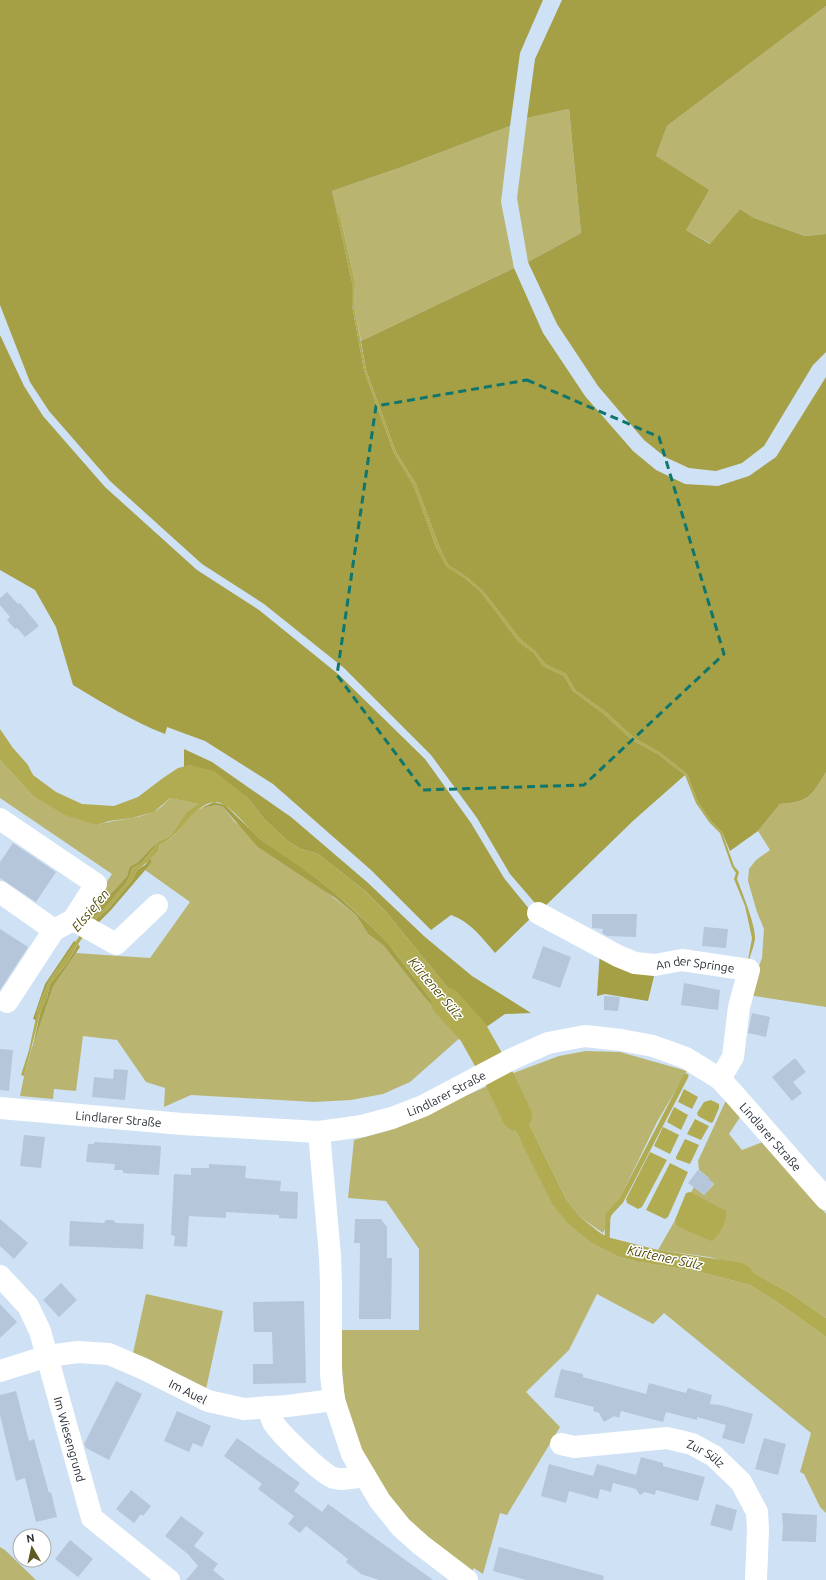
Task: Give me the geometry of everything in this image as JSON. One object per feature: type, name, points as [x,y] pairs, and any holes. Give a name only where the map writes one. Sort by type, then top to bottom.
[{"type":"street","points":[[0,819],[96,884],[75,927],[7,1002]]},
{"type":"street","points":[[0,892],[75,927],[116,944],[156,905]]},
{"type":"street","name":"An der Springe","points":[[538,913],[618,956],[635,963],[655,965],[682,960],[749,970],[739,1007],[732,1057],[720,1080]]},
{"type":"street","name":"Lindlarer Straße","points":[[0,1108],[182,1124],[319,1132],[362,1126],[392,1118],[423,1106],[512,1059],[548,1043],[585,1036],[621,1040],[653,1046],[686,1058],[720,1080],[826,1198]]},
{"type":"street","points":[[319,1132],[330,1256],[330,1367],[334,1400],[352,1454],[380,1501],[401,1527],[421,1545],[467,1580]]},
{"type":"street","name":"Im Wiesengrund","points":[[0,1276],[28,1306],[40,1331],[92,1518],[169,1580]]},
{"type":"street","name":"Im Auel","points":[[0,1371],[48,1356],[78,1352],[109,1354],[144,1369],[208,1401],[244,1409],[287,1406],[334,1400]]},
{"type":"street","points":[[268,1407],[273,1422],[288,1439],[324,1472],[334,1478],[347,1479],[365,1476]]},
{"type":"street","name":"Zur Sülz","points":[[561,1444],[574,1447],[667,1438],[692,1444],[714,1456],[742,1482],[757,1512],[758,1530],[756,1580]]},
{"type":"highlighted area","points":[[527,380],[659,437],[724,654],[584,785],[423,790],[337,675],[376,406]]},
{"type":"shaded area","points":[[0,0],[543,0],[520,53],[510,126],[402,167],[332,191],[352,282],[352,305],[364,370],[394,453],[414,486],[436,547],[446,566],[466,579],[481,592],[519,642],[534,653],[543,666],[564,676],[573,691],[604,714],[632,740],[658,754],[685,775],[634,820],[541,910],[510,874],[477,818],[431,755],[344,668],[264,604],[202,564],[110,481],[49,411],[30,382],[0,305]]},
{"type":"shaded area","points":[[562,0],[826,0],[826,6],[667,126],[656,156],[709,190],[686,230],[710,244],[740,209],[754,218],[805,236],[826,234],[826,352],[813,365],[764,446],[742,463],[716,471],[689,468],[665,457],[644,440],[598,386],[557,324],[528,262],[581,233],[569,109],[527,118],[535,59]]},
{"type":"shaded area","points":[[826,6],[826,234],[805,236],[754,218],[740,209],[711,244],[686,230],[656,156],[667,126]]},
{"type":"shaded area","points":[[569,109],[581,233],[528,262],[517,198],[527,118]]},
{"type":"shaded area","points":[[510,126],[501,202],[514,268],[361,341],[354,305],[355,282],[340,215],[337,215],[332,191],[402,167]]},
{"type":"shaded area","points":[[514,268],[543,333],[585,396],[633,451],[656,470],[685,484],[718,486],[749,476],[776,457],[826,377],[826,772],[817,787],[809,796],[798,802],[780,804],[758,831],[730,851],[722,832],[711,821],[698,802],[687,774],[659,752],[634,738],[606,712],[575,690],[566,674],[545,664],[535,651],[521,640],[483,591],[468,578],[448,565],[439,546],[416,484],[396,452],[366,370],[361,341]]},
{"type":"shaded area","points":[[0,335],[24,386],[43,416],[105,487],[197,570],[259,610],[338,674],[425,759],[471,823],[504,878],[534,915],[495,953],[481,936],[470,926],[451,915],[431,930],[371,870],[273,784],[205,741],[167,727],[165,734],[153,729],[73,685],[56,627],[35,590],[0,570]]},
{"type":"shaded area","points":[[184,749],[212,762],[291,817],[367,882],[425,937],[472,976],[531,1013],[505,1014],[482,1030],[386,912],[364,890],[318,854],[301,849],[289,842],[265,820],[247,797],[190,765],[184,767]]},
{"type":"shaded area","points":[[0,760],[32,795],[97,825],[146,815],[157,810],[170,798],[198,804],[187,811],[170,836],[157,842],[138,862],[131,867],[127,876],[86,921],[85,915],[112,874],[0,798]]},
{"type":"shaded area","points":[[826,772],[826,1007],[748,995],[762,958],[764,929],[757,912],[748,881],[749,869],[756,860],[770,850],[758,831],[780,804],[798,802],[809,796],[817,787]]},
{"type":"shaded area","points":[[214,802],[225,805],[260,839],[307,871],[336,894],[371,926],[387,942],[429,997],[464,1035],[461,1037],[425,998],[383,945],[368,934],[356,915],[335,898],[258,847],[223,807],[217,805],[201,808]]},
{"type":"shaded area","points":[[217,805],[223,807],[235,822],[356,915],[368,934],[383,945],[425,998],[461,1037],[410,1082],[383,1094],[351,1100],[314,1102],[191,1095],[164,1107],[165,1088],[146,1082],[117,1040],[83,1036],[76,1091],[54,1089],[53,1099],[20,1096],[31,1050],[53,987],[76,953],[150,958],[190,902],[145,870],[152,862],[150,858],[158,852],[160,844],[172,838],[196,811],[204,807]]},
{"type":"shaded area","points":[[157,842],[155,847],[142,863],[133,868],[127,882],[107,906],[89,922],[86,921],[127,876],[130,867],[138,862]]},
{"type":"shaded area","points":[[150,858],[152,862],[111,910],[96,925],[95,920],[109,908],[133,879],[137,870],[145,865]]},
{"type":"shaded area","points":[[74,941],[76,942],[49,981],[38,1008],[36,1020],[33,1019],[45,984]]},
{"type":"shaded area","points":[[78,944],[80,947],[53,987],[33,1045],[41,1010],[47,997],[50,984],[68,962]]},
{"type":"shaded area","points":[[600,950],[656,968],[648,1001],[605,994],[597,996]]},
{"type":"shaded area","points":[[586,1051],[620,1052],[687,1071],[657,1122],[603,1233],[580,1217],[566,1199],[511,1087],[508,1075],[559,1056]]},
{"type":"shaded area","points":[[492,1084],[517,1134],[570,1226],[591,1243],[619,1257],[639,1262],[696,1271],[750,1285],[780,1304],[826,1337],[826,1513],[820,1507],[804,1474],[800,1472],[811,1433],[664,1313],[653,1324],[597,1294],[569,1350],[526,1392],[560,1427],[507,1515],[500,1513],[483,1574],[474,1568],[472,1571],[453,1558],[410,1522],[373,1475],[349,1420],[344,1392],[339,1330],[419,1330],[419,1249],[386,1201],[348,1198],[354,1140],[387,1131]]},
{"type":"shaded area","points":[[727,1098],[742,1114],[729,1134],[742,1150],[765,1141],[826,1214],[826,1318],[790,1293],[754,1273],[751,1268],[709,1257],[658,1250],[694,1187],[704,1195],[714,1184],[699,1170],[698,1161]]},
{"type":"shaded area","points":[[146,1294],[223,1311],[206,1389],[133,1353]]},
{"type":"shaded area","points":[[0,1547],[12,1557],[12,1568],[24,1568],[36,1580],[0,1580]]},
{"type":"water","points":[[337,215],[340,215],[355,282],[354,305],[366,370],[396,452],[416,484],[439,546],[448,565],[468,578],[483,591],[521,640],[535,651],[545,664],[566,674],[575,690],[606,712],[634,738],[659,752],[687,774],[698,802],[711,821],[722,832],[734,866],[739,872],[737,879],[755,933],[755,942],[749,960],[752,938],[745,906],[734,879],[736,873],[732,867],[720,833],[709,822],[696,803],[685,775],[658,754],[632,740],[604,714],[573,691],[564,676],[543,666],[534,653],[519,642],[481,592],[466,579],[446,567],[436,547],[414,486],[394,453],[364,370],[352,305],[352,282]]},
{"type":"water","points":[[0,729],[13,748],[28,765],[33,775],[56,792],[82,804],[114,806],[138,797],[178,768],[190,765],[214,771],[247,797],[265,820],[289,842],[301,849],[318,854],[364,890],[386,912],[482,1030],[464,1035],[429,997],[388,943],[364,920],[324,885],[255,835],[232,810],[220,803],[214,802],[198,810],[173,836],[160,844],[158,852],[137,870],[133,879],[109,908],[95,920],[76,947],[68,962],[50,984],[47,997],[41,1010],[24,1076],[21,1075],[29,1050],[38,1008],[49,981],[89,922],[107,906],[127,882],[133,868],[142,863],[155,847],[157,842],[170,836],[187,811],[198,804],[170,798],[154,812],[132,818],[109,821],[97,825],[65,815],[32,795],[0,760]]},
{"type":"water","points":[[508,1075],[511,1087],[566,1199],[580,1217],[607,1237],[658,1250],[742,1263],[751,1268],[754,1273],[790,1293],[826,1318],[826,1337],[780,1304],[750,1285],[696,1271],[639,1262],[619,1257],[591,1243],[570,1226],[553,1205],[492,1084]]},
{"type":"water","points":[[684,1089],[698,1097],[692,1109],[678,1102]]},
{"type":"water","points":[[711,1100],[719,1104],[719,1108],[713,1122],[711,1123],[698,1116],[697,1113],[704,1102]]},
{"type":"water","points":[[674,1107],[688,1115],[681,1130],[667,1122]]},
{"type":"water","points":[[695,1119],[709,1126],[701,1140],[687,1134]]},
{"type":"water","points":[[663,1127],[679,1135],[670,1154],[654,1146]]},
{"type":"water","points":[[685,1139],[699,1145],[690,1164],[676,1159]]},
{"type":"water","points":[[650,1152],[667,1160],[642,1207],[638,1209],[627,1203],[626,1199]]},
{"type":"water","points":[[670,1163],[688,1172],[668,1217],[665,1219],[646,1210]]},
{"type":"water","points":[[690,1192],[726,1211],[722,1228],[717,1236],[711,1241],[677,1226],[675,1220],[686,1193]]},
{"type":"building","points":[[7,592],[18,604],[20,603],[39,626],[25,637],[7,620],[10,617],[0,605],[0,598]]},
{"type":"building","points":[[13,843],[56,872],[36,902],[0,878],[0,862]]},
{"type":"building","points":[[592,914],[637,914],[636,937],[607,936],[602,933],[603,929],[592,928]]},
{"type":"building","points":[[704,927],[728,929],[726,948],[702,946]]},
{"type":"building","points":[[0,929],[28,947],[0,990]]},
{"type":"building","points":[[543,946],[571,957],[560,988],[532,978]]},
{"type":"building","points":[[684,983],[720,990],[718,1010],[681,1005]]},
{"type":"building","points":[[604,996],[620,997],[618,1011],[604,1010]]},
{"type":"building","points":[[752,1013],[770,1017],[766,1037],[748,1033]]},
{"type":"building","points":[[0,1049],[13,1050],[9,1091],[0,1090]]},
{"type":"building","points":[[795,1058],[806,1072],[793,1082],[802,1093],[792,1101],[772,1077]]},
{"type":"building","points":[[114,1069],[128,1070],[125,1100],[92,1097],[94,1077],[113,1079]]},
{"type":"building","points":[[24,1135],[45,1137],[41,1168],[20,1166]]},
{"type":"building","points":[[94,1142],[161,1146],[159,1175],[123,1173],[123,1170],[114,1170],[115,1164],[86,1162],[88,1144],[94,1144]]},
{"type":"building","points":[[209,1164],[246,1166],[245,1178],[281,1181],[280,1191],[298,1192],[297,1219],[279,1218],[279,1215],[226,1212],[226,1218],[189,1216],[187,1247],[174,1246],[175,1236],[171,1235],[174,1174],[191,1175],[191,1168],[209,1168]]},
{"type":"building","points":[[698,1170],[714,1183],[704,1195],[688,1183]]},
{"type":"building","points":[[0,1219],[28,1243],[14,1259],[0,1246]]},
{"type":"building","points":[[355,1219],[381,1219],[387,1227],[387,1258],[392,1258],[391,1319],[359,1319],[360,1243],[354,1243]]},
{"type":"building","points":[[106,1220],[113,1220],[116,1223],[144,1224],[143,1249],[69,1246],[70,1221],[104,1223]]},
{"type":"building","points":[[61,1283],[77,1300],[59,1317],[43,1300]]},
{"type":"building","points":[[304,1301],[306,1383],[253,1384],[253,1364],[273,1364],[272,1332],[254,1332],[253,1302]]},
{"type":"building","points":[[0,1304],[17,1322],[0,1338]]},
{"type":"building","points":[[561,1369],[583,1374],[583,1377],[646,1394],[649,1383],[686,1393],[688,1388],[712,1395],[710,1404],[720,1405],[753,1414],[744,1444],[722,1438],[726,1425],[697,1417],[697,1420],[666,1412],[663,1422],[621,1411],[619,1418],[614,1416],[604,1422],[599,1413],[593,1411],[594,1407],[554,1397]]},
{"type":"building","points":[[116,1381],[142,1394],[109,1460],[86,1448],[84,1444]]},
{"type":"building","points":[[16,1391],[29,1441],[34,1439],[49,1493],[51,1492],[57,1517],[36,1522],[25,1478],[16,1481],[0,1415],[0,1395]]},
{"type":"building","points":[[177,1411],[211,1426],[202,1447],[193,1443],[189,1452],[164,1441]]},
{"type":"building","points":[[237,1438],[300,1483],[294,1491],[322,1512],[328,1504],[433,1580],[379,1580],[361,1574],[346,1562],[348,1559],[306,1526],[300,1533],[288,1524],[294,1516],[258,1489],[262,1484],[224,1456]]},
{"type":"building","points":[[764,1438],[786,1444],[778,1475],[755,1469]]},
{"type":"building","points":[[641,1457],[663,1463],[663,1466],[705,1477],[698,1501],[656,1490],[655,1495],[645,1492],[640,1495],[636,1489],[613,1483],[611,1492],[600,1489],[598,1499],[569,1491],[566,1503],[541,1496],[549,1464],[593,1476],[597,1464],[636,1475]]},
{"type":"building","points":[[131,1490],[151,1506],[143,1516],[141,1514],[134,1523],[116,1509]]},
{"type":"building","points":[[716,1504],[737,1510],[732,1531],[710,1525]]},
{"type":"building","points":[[782,1513],[817,1515],[816,1542],[782,1541]]},
{"type":"building","points":[[181,1516],[204,1533],[194,1546],[218,1564],[213,1570],[225,1580],[186,1580],[198,1566],[188,1554],[165,1536]]},
{"type":"building","points":[[70,1540],[93,1559],[78,1577],[55,1559]]},
{"type":"building","points":[[499,1547],[604,1576],[603,1580],[526,1580],[493,1571]]},
{"type":"waterway","name":"Kürtener Sülz","points":[[446,1002],[473,1032],[500,1080],[517,1116]]},
{"type":"waterway","points":[[607,1242],[608,1215],[621,1201],[686,1076]]},
{"type":"water label","name":"Elssiefen","points":[[90,910]]}]
